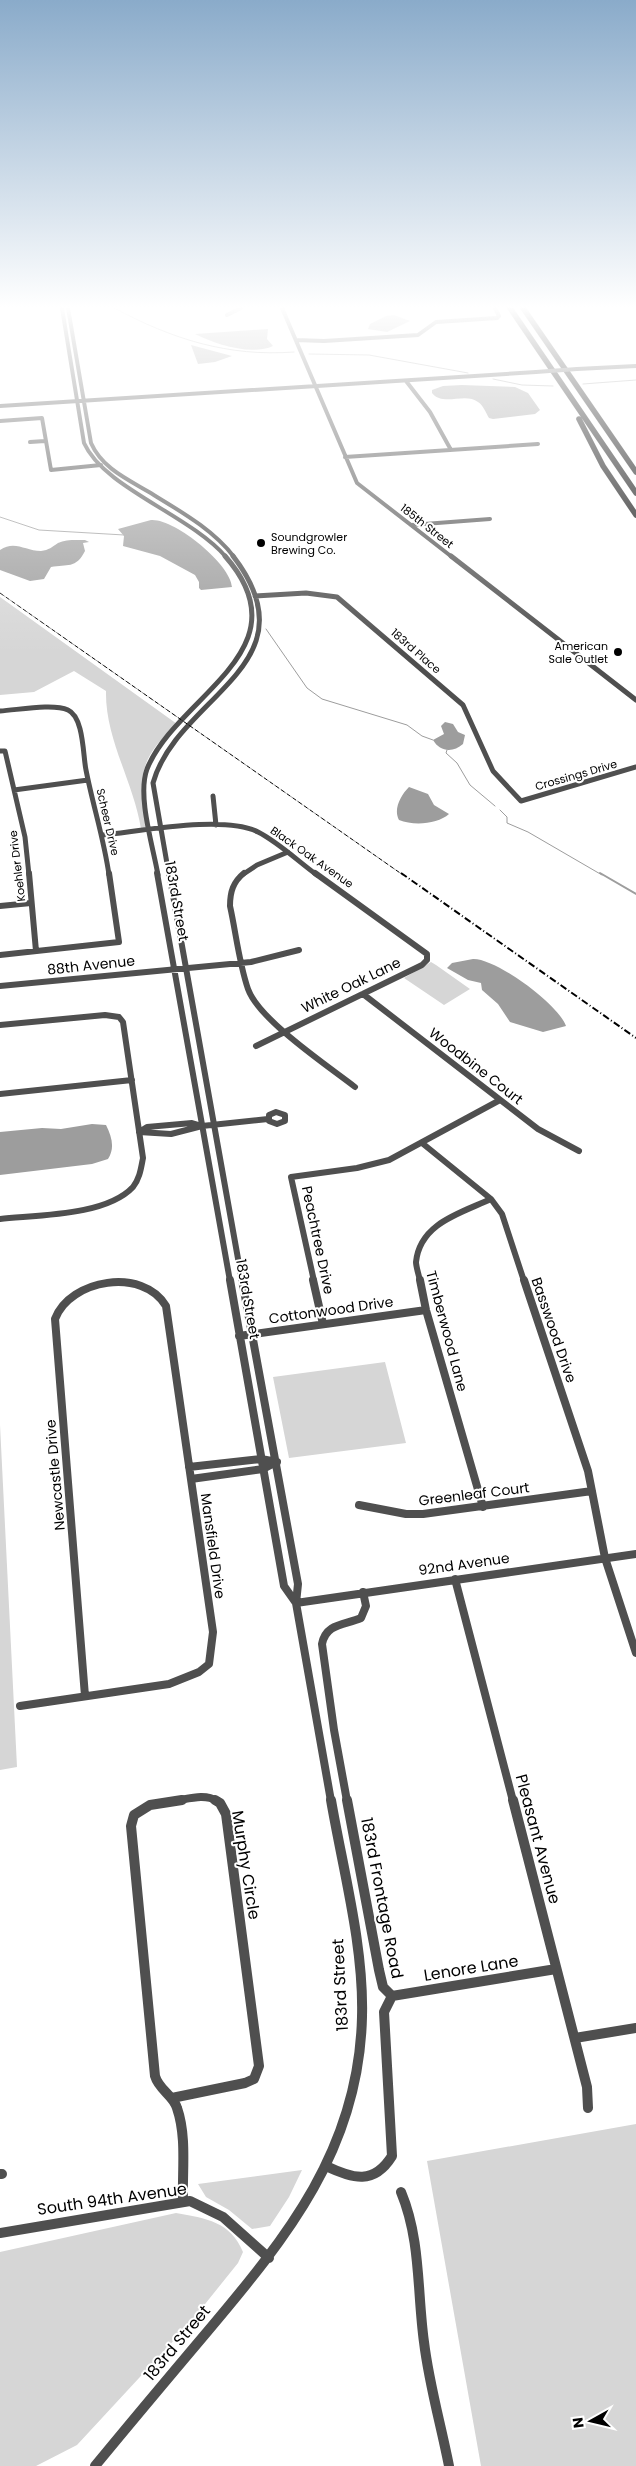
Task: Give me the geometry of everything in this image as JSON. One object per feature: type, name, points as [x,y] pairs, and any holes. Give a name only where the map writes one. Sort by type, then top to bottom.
[{"type":"highway","points":[[580,423],[604,466],[636,514]]},
{"type":"highway","points":[[589,423],[636,493]]},
{"type":"highway","points":[[602,423],[636,472]]},
{"type":"street","points":[[43,423],[51,470],[105,464]]},
{"type":"street","name":"183rd Street","points":[[81,423],[84,443],[90,456],[98,465],[214,542],[239,572],[249,597],[252,619],[240,657],[225,679],[166,737],[146,768],[143,792],[284,1586],[296,1603]]},
{"type":"street","name":"183rd Street","points":[[88,423],[91,443],[95,453],[105,464],[216,538],[243,565],[258,596],[259,628],[253,649],[242,670],[177,736],[160,760],[153,783],[185,969],[298,1584],[296,1603],[358,1954],[362,2017],[357,2061],[347,2110],[326,2166],[305,2205],[269,2258],[95,2466]]},
{"type":"street","name":"185th Street","points":[[331,423],[357,482],[636,700]]},
{"type":"street","points":[[436,423],[451,450]]},
{"type":"street","points":[[30,442],[46,441]]},
{"type":"street","points":[[345,457],[538,444]]},
{"type":"street","points":[[411,525],[490,519]]},
{"type":"street","name":"183rd Place","points":[[249,597],[317,592],[337,597],[463,705],[470,717],[490,766],[502,784],[521,801]]},
{"type":"street","name":"Scheer Drive","points":[[0,711],[53,707],[69,710],[74,715],[85,749],[85,768],[103,835],[119,942],[36,951]]},
{"type":"street","name":"Koehler Drive","points":[[2,751],[14,790],[25,837],[36,951]]},
{"type":"street","name":"Crossings Drive","points":[[521,801],[636,767]]},
{"type":"street","points":[[14,790],[88,780]]},
{"type":"street","points":[[213,796],[216,825]]},
{"type":"street","name":"Black Oak Avenue","points":[[103,835],[216,825],[237,826],[258,832],[421,948],[426,954],[427,960]]},
{"type":"street","points":[[288,852],[248,870],[237,878],[231,888],[229,897],[251,997],[261,1010],[284,1031],[355,1087]]},
{"type":"street","points":[[0,906],[31,904]]},
{"type":"street","name":"88th Avenue","points":[[0,986],[185,969],[265,959],[299,950]]},
{"type":"street","points":[[0,954],[36,951]]},
{"type":"street","name":"White Oak Lane","points":[[256,1046],[422,965],[427,960]]},
{"type":"street","name":"Woodbine Court","points":[[363,994],[538,1129],[579,1151]]},
{"type":"street","points":[[0,1025],[105,1015],[115,1015],[123,1022],[142,1158],[140,1175],[132,1189],[119,1199],[92,1208],[0,1219]]},
{"type":"street","points":[[0,1094],[132,1080]]},
{"type":"street","name":"Peachtree Drive","points":[[323,1324],[291,1177],[379,1163],[398,1156],[500,1100]]},
{"type":"street","points":[[139,1132],[147,1127],[192,1123],[202,1126],[268,1118]]},
{"type":"street","name":"Basswood Drive","points":[[422,1143],[491,1199],[502,1214],[588,1471],[604,1558],[636,1653]]},
{"type":"street","name":"Timberwood Lane","points":[[483,1507],[426,1310],[416,1262],[425,1237],[435,1225],[491,1199]]},
{"type":"street","name":"Mansfield Drive","points":[[20,1706],[176,1682],[199,1672],[209,1664],[213,1632],[166,1306],[157,1293],[140,1285],[126,1283],[106,1285]]},
{"type":"street","name":"Newcastle Drive","points":[[85,1696],[55,1319],[59,1308],[72,1295],[86,1288],[106,1285]]},
{"type":"street","name":"Cottonwood Drive","points":[[239,1336],[426,1310]]},
{"type":"street","points":[[189,1467],[261,1459],[277,1462]]},
{"type":"street","points":[[191,1479],[262,1469],[277,1462]]},
{"type":"street","name":"Greenleaf Court","points":[[359,1506],[406,1514],[483,1507],[592,1491]]},
{"type":"street","name":"92nd Avenue","points":[[296,1603],[636,1554]]},
{"type":"street","name":"Pleasant Avenue","points":[[455,1579],[575,2038],[587,2087],[588,2108]]},
{"type":"street","name":"183rd Frontage Road","points":[[326,2166],[346,2176],[358,2177],[378,2174],[387,2167],[392,2156],[384,2012],[392,1996],[383,1987],[378,1970],[334,1730],[322,1644],[322,1638],[330,1628],[361,1618],[366,1606],[363,1592]]},
{"type":"street","name":"Murphy Circle","points":[[172,2098],[245,2083],[254,2079],[259,2066],[226,1814],[220,1803],[211,1797],[150,1805],[136,1812],[132,1819],[155,2076],[160,2090],[172,2098],[176,2104],[181,2124],[183,2202]]},
{"type":"street","name":"Lenore Lane","points":[[392,1996],[556,1969]]},
{"type":"street","points":[[575,2038],[636,2028]]},
{"type":"street","points":[[401,2192],[409,2207],[419,2271],[422,2329],[449,2466]]},
{"type":"street","name":"South 94th Avenue","points":[[0,2233],[190,2201],[206,2206],[222,2215],[269,2258]]},
{"type":"shaded area","points":[[151,520],[161,521],[173,526],[200,544],[222,567],[229,577],[232,587],[201,590],[195,575],[160,556],[123,546],[124,536],[118,529]]},
{"type":"shaded area","points":[[85,540],[89,542],[83,543],[85,551],[78,561],[71,565],[51,567],[44,579],[30,581],[0,570],[0,550],[5,547],[15,546],[41,551],[64,541]]},
{"type":"shaded area","points":[[0,597],[177,724],[155,748],[144,770],[142,795],[146,827],[141,829],[115,744],[107,709],[106,691],[74,671],[34,692],[0,695]]},
{"type":"shaded area","points":[[445,722],[453,724],[458,732],[465,735],[463,744],[455,749],[443,749],[433,740],[444,734],[441,726]]},
{"type":"shaded area","points":[[409,787],[428,794],[434,805],[449,814],[439,820],[426,823],[412,823],[399,820],[397,807],[403,794]]},
{"type":"shaded area","points":[[473,959],[496,966],[526,984],[552,1007],[566,1026],[543,1032],[510,1022],[498,1004],[482,990],[481,983],[468,980],[447,968],[452,963]]},
{"type":"shaded area","points":[[431,962],[470,989],[444,1005],[404,978]]},
{"type":"shaded area","points":[[92,1124],[106,1125],[108,1129],[112,1147],[108,1159],[92,1164],[0,1175],[0,1132],[42,1128],[61,1129]]},
{"type":"shaded area","points":[[385,1362],[406,1443],[289,1458],[273,1377]]},
{"type":"shaded area","points":[[0,1425],[17,1767],[0,1770]]},
{"type":"shaded area","points":[[636,2124],[636,2466],[481,2466],[427,2161]]},
{"type":"shaded area","points":[[302,2170],[289,2197],[270,2226],[252,2229],[229,2210],[206,2197],[198,2184]]},
{"type":"shaded area","points":[[176,2213],[216,2223],[232,2234],[243,2252],[238,2263],[189,2324],[77,2445],[36,2466],[0,2466],[0,2252]]},
{"type":"waterway","points":[[0,517],[39,530],[124,535]]},
{"type":"waterway","points":[[266,629],[307,688],[322,699],[407,725],[422,736],[433,740]]},
{"type":"waterway","points":[[447,750],[446,753],[457,763],[470,785],[495,806]]},
{"type":"waterway","points":[[500,810],[507,817],[507,823],[528,832],[602,875]]},
{"type":"waterway","points":[[600,873],[636,894]]},
{"type":"railway","points":[[0,593],[403,875]]},
{"type":"railway","points":[[401,873],[636,1038]]},
{"type":"place","name":"Soundgrowler Brewing Co.","points":[[261,543]]},
{"type":"place","name":"American Sale Outlet","points":[[618,652]]}]
